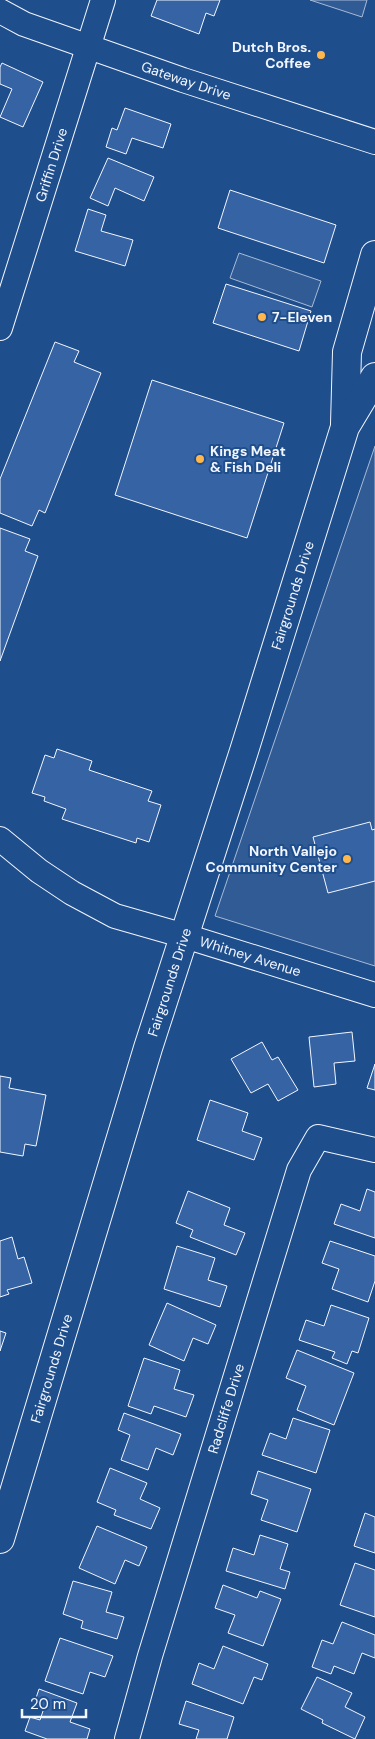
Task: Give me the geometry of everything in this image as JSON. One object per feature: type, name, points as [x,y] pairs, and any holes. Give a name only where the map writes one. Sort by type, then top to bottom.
[{"type":"main road","name":"Fairgrounds Drive","points":[[345,427],[347,352],[375,255]]},
{"type":"main road","name":"Fairgrounds Drive","points":[[0,1539],[148,1048],[345,427],[375,377]]},
{"type":"street","name":"Griffin Drive","points":[[1,321],[103,0]]},
{"type":"street","name":"Gateway Drive","points":[[0,11],[24,24],[183,80],[375,142]]},
{"type":"street","name":"Whitney Avenue","points":[[0,839],[39,871],[72,893],[115,916],[375,995]]},
{"type":"street","name":"Radcliffe Drive","points":[[127,1739],[150,1656],[299,1170],[318,1137],[375,1150]]},
{"type":"shaded area","points":[[310,0],[367,0],[362,17]]},
{"type":"shaded area","points":[[239,253],[321,281],[312,307],[230,278]]},
{"type":"shaded area","points":[[375,446],[375,966],[215,916]]},
{"type":"building","points":[[157,0],[220,0],[214,16],[206,13],[199,34],[151,16]]},
{"type":"building","points":[[2,63],[43,82],[23,127],[0,117],[12,89],[0,84],[0,67]]},
{"type":"building","points":[[125,108],[171,124],[163,148],[132,138],[126,154],[106,147],[112,128],[117,130]]},
{"type":"building","points":[[108,158],[154,177],[144,201],[115,188],[108,206],[90,198]]},
{"type":"building","points":[[230,190],[336,225],[324,263],[218,228]]},
{"type":"building","points":[[88,209],[106,215],[101,231],[133,240],[125,266],[75,251]]},
{"type":"building","name":"7-Eleven","points":[[226,284],[311,311],[299,351],[213,323]]},
{"type":"building","points":[[55,342],[79,351],[74,362],[101,373],[45,513],[39,510],[32,526],[0,513],[0,479]]},
{"type":"building","name":"Kings Meat & Fish Deli","points":[[152,380],[284,423],[247,538],[115,495]]},
{"type":"building","points":[[0,528],[30,539],[25,551],[38,556],[0,661]]},
{"type":"building","points":[[57,749],[92,761],[89,770],[152,791],[148,801],[161,805],[149,842],[137,838],[136,843],[62,819],[66,809],[44,801],[45,797],[32,793],[45,755],[54,758]]},
{"type":"building","name":"North Vallejo Community Center","points":[[370,822],[372,830],[375,829],[375,881],[328,893],[313,837]]},
{"type":"building","points":[[352,1032],[355,1061],[334,1063],[336,1084],[314,1087],[309,1037]]},
{"type":"building","points":[[262,1042],[272,1060],[278,1057],[298,1090],[278,1101],[268,1084],[251,1093],[231,1059]]},
{"type":"building","points":[[375,1064],[375,1090],[367,1088]]},
{"type":"building","points":[[0,1076],[11,1078],[9,1088],[46,1095],[36,1146],[25,1144],[23,1156],[0,1152]]},
{"type":"building","points":[[210,1100],[248,1113],[242,1131],[262,1138],[254,1160],[197,1140]]},
{"type":"building","points":[[367,1189],[375,1192],[375,1238],[334,1224],[341,1204],[360,1211]]},
{"type":"building","points":[[188,1191],[230,1208],[224,1225],[245,1233],[236,1255],[190,1237],[193,1230],[176,1223]]},
{"type":"building","points":[[12,1237],[18,1259],[24,1257],[32,1283],[7,1290],[9,1294],[0,1297],[0,1241]]},
{"type":"building","points":[[330,1241],[375,1256],[375,1281],[368,1302],[332,1289],[339,1269],[322,1263]]},
{"type":"building","points":[[177,1246],[215,1258],[208,1280],[227,1286],[220,1307],[164,1289]]},
{"type":"building","points":[[167,1303],[216,1325],[208,1344],[193,1338],[184,1361],[149,1345]]},
{"type":"building","points":[[331,1305],[369,1318],[358,1353],[352,1351],[347,1364],[332,1358],[335,1352],[299,1340],[306,1320],[324,1326]]},
{"type":"building","points":[[0,1331],[6,1333],[0,1351]]},
{"type":"building","points":[[297,1350],[354,1373],[334,1425],[297,1410],[306,1386],[286,1378]]},
{"type":"building","points":[[144,1358],[180,1370],[174,1389],[194,1395],[186,1417],[154,1406],[151,1414],[128,1406]]},
{"type":"building","points":[[124,1413],[181,1434],[173,1455],[156,1448],[148,1470],[121,1460],[130,1435],[118,1430]]},
{"type":"building","points":[[293,1418],[330,1430],[316,1473],[262,1455],[270,1433],[286,1439]]},
{"type":"building","points":[[110,1468],[147,1483],[140,1499],[160,1508],[151,1529],[114,1515],[116,1510],[97,1502]]},
{"type":"building","points":[[258,1471],[311,1489],[297,1532],[261,1520],[268,1500],[251,1494]]},
{"type":"building","points":[[365,1513],[375,1517],[375,1553],[354,1546]]},
{"type":"building","points":[[97,1526],[147,1547],[139,1566],[125,1560],[115,1584],[79,1568]]},
{"type":"building","points":[[260,1535],[288,1544],[280,1569],[290,1572],[285,1589],[226,1571],[233,1548],[254,1555]]},
{"type":"building","points":[[355,1563],[375,1570],[375,1617],[340,1605]]},
{"type":"building","points":[[73,1581],[112,1592],[106,1612],[124,1617],[117,1639],[81,1628],[83,1621],[63,1614]]},
{"type":"building","points":[[223,1585],[257,1598],[260,1591],[281,1599],[263,1646],[228,1633],[235,1615],[215,1608]]},
{"type":"building","points":[[342,1622],[375,1635],[375,1658],[362,1653],[354,1674],[334,1666],[331,1674],[312,1667],[322,1640],[333,1644]]},
{"type":"building","points":[[60,1638],[113,1656],[105,1677],[90,1672],[83,1694],[45,1681]]},
{"type":"building","points":[[223,1646],[268,1664],[262,1680],[254,1677],[243,1704],[192,1684],[199,1663],[214,1669]]},
{"type":"building","points":[[317,1677],[352,1693],[345,1707],[365,1717],[355,1739],[322,1723],[323,1720],[301,1709]]},
{"type":"building","points":[[39,1689],[77,1703],[70,1722],[90,1729],[87,1739],[47,1739],[25,1731],[30,1717],[40,1720],[44,1708],[34,1704]]},
{"type":"building","points":[[186,1701],[234,1717],[227,1739],[196,1739],[199,1730],[179,1724]]},
{"type":"place","name":"Dutch Bros. Coffee","points":[[321,55]]},
{"type":"place","name":"7-Eleven","points":[[262,317]]},
{"type":"place","name":"Kings Meat & Fish Deli","points":[[200,459]]},
{"type":"place","name":"North Vallejo Community Center","points":[[347,859]]}]
